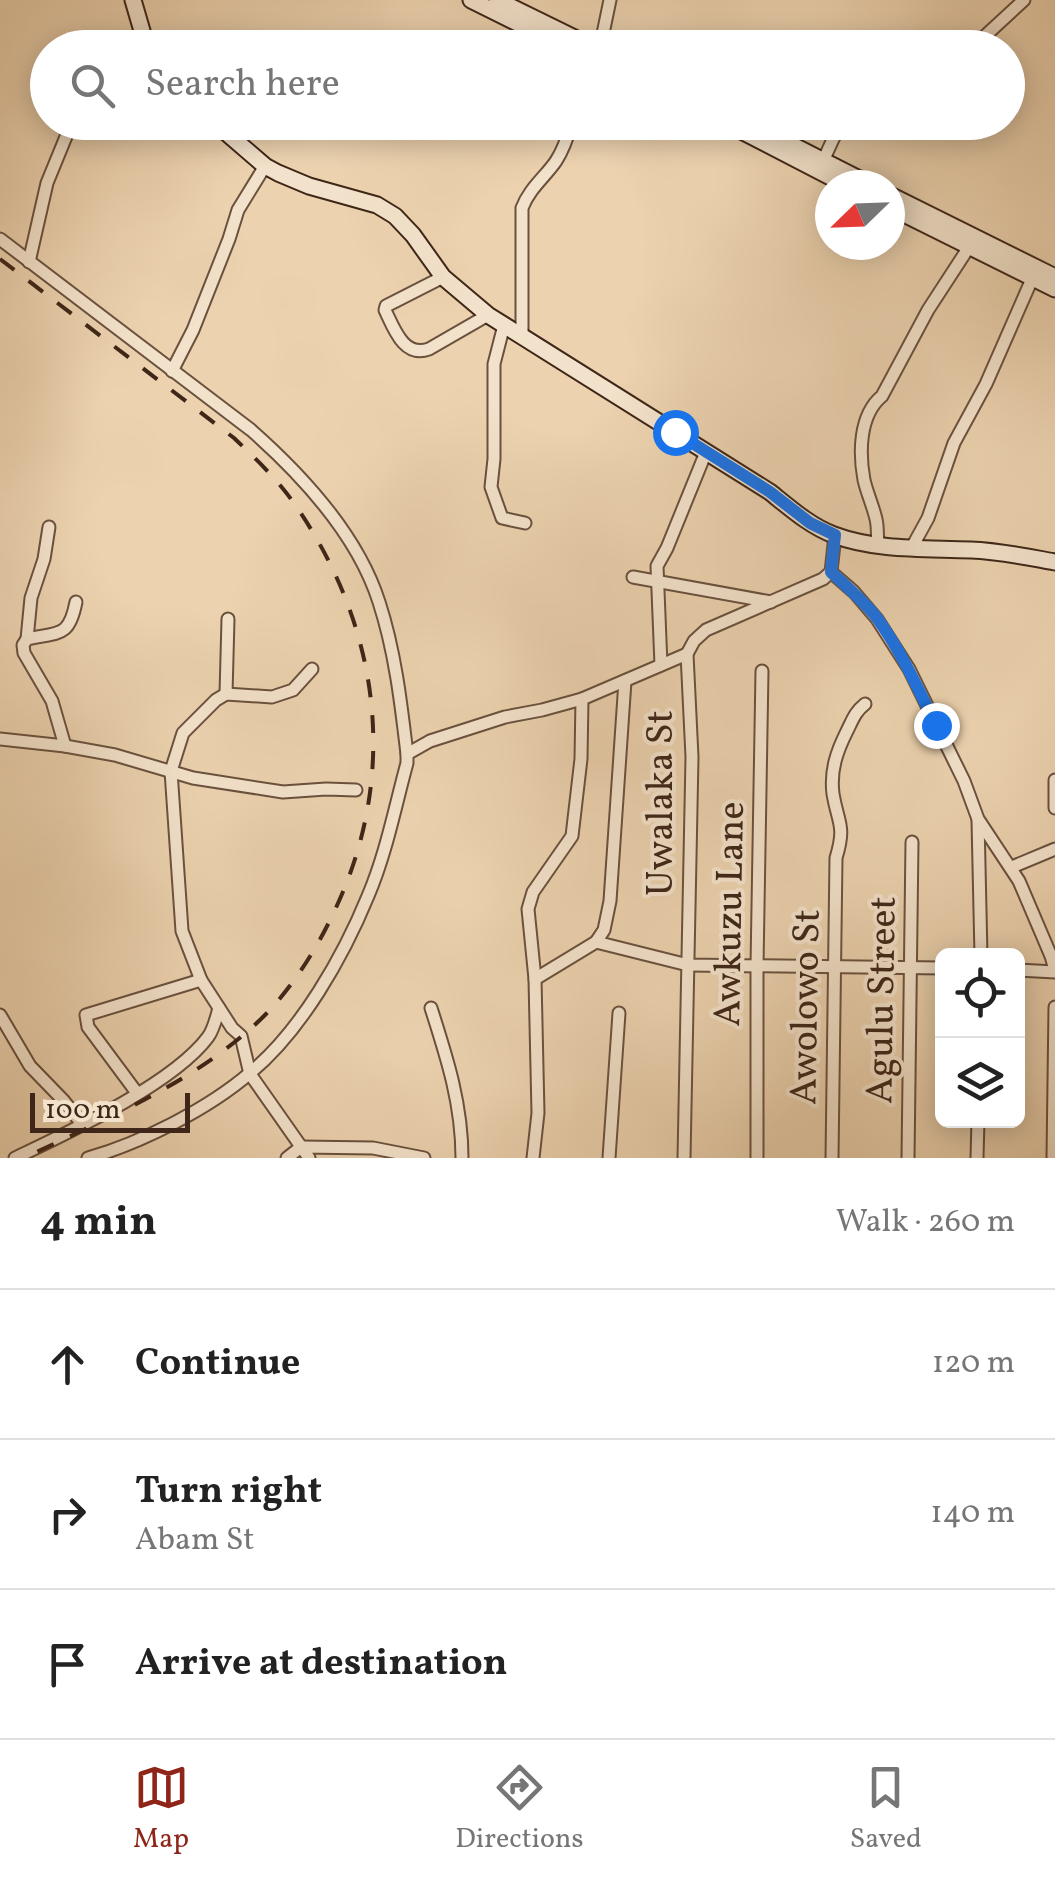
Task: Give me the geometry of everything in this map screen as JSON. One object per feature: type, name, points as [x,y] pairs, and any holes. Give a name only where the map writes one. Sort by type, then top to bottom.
[{"type":"street","points":[[133,0],[142,30]]},
{"type":"street","points":[[471,0],[532,30]]},
{"type":"street","points":[[497,0],[560,30]]},
{"type":"street","points":[[602,30],[610,0]]},
{"type":"street","points":[[992,30],[1024,0]]},
{"type":"street","points":[[29,262],[47,183],[65,140]]},
{"type":"street","points":[[235,140],[265,166],[309,186],[377,205],[395,216],[414,235],[443,277],[488,315],[770,492],[810,523],[835,535],[878,544],[1000,552],[1055,562]]},
{"type":"street","points":[[522,335],[522,208],[567,140]]},
{"type":"street","points":[[763,140],[829,170]]},
{"type":"street","points":[[783,140],[838,170]]},
{"type":"street","points":[[824,161],[833,140]]},
{"type":"street","points":[[172,371],[193,330],[238,210],[265,166]]},
{"type":"street","points":[[905,202],[1055,276]]},
{"type":"street","points":[[905,215],[1055,289]]},
{"type":"street","points":[[0,238],[251,430],[304,481],[349,542],[378,598],[400,694],[407,754],[391,826],[369,895],[339,957],[280,1044],[250,1074],[166,1127],[88,1158]]},
{"type":"street","points":[[878,544],[877,522],[865,482],[863,431],[874,403],[882,396],[928,310],[969,247]]},
{"type":"street","points":[[443,277],[386,306],[396,333],[410,350],[429,349],[488,315]]},
{"type":"street","points":[[912,549],[928,518],[954,443],[986,384],[1032,279]]},
{"type":"street","points":[[504,325],[494,364],[491,487],[502,518],[526,523]]},
{"type":"street","points":[[662,665],[657,566],[706,452]]},
{"type":"street","points":[[49,527],[44,559],[30,598],[23,645],[52,701],[65,746]]},
{"type":"street","points":[[407,754],[430,741],[505,716],[582,700],[687,654],[694,640],[706,630],[823,580],[831,572],[835,535]]},
{"type":"street","points":[[831,572],[877,618],[908,669],[964,781],[978,819],[1012,868],[1052,956],[1055,971],[1025,970]]},
{"type":"street","points":[[633,577],[771,602]]},
{"type":"street","points":[[26,639],[62,632],[70,626],[76,602]]},
{"type":"street","points":[[226,694],[228,618]]},
{"type":"street","name":"Uwalaka St","points":[[684,1158],[692,758],[687,654]]},
{"type":"street","points":[[309,1158],[250,1074],[241,1036],[200,980],[182,930],[171,771],[183,733],[216,700],[226,694],[272,697],[294,690],[312,670]]},
{"type":"street","name":"Awkuzu Lane","points":[[757,1158],[762,670]]},
{"type":"street","points":[[535,979],[596,942],[604,930],[610,901],[625,681]]},
{"type":"street","points":[[533,1158],[538,1113],[535,979],[528,909],[533,892],[572,836],[581,759],[582,700]]},
{"type":"street","name":"Awolowo St","points":[[832,1158],[836,858],[842,838],[833,792],[836,755],[854,715],[866,704]]},
{"type":"street","points":[[1,744],[65,746],[115,755],[193,778],[283,792],[356,790]]},
{"type":"street","points":[[1055,780],[1055,808]]},
{"type":"street","points":[[978,819],[981,948]]},
{"type":"street","name":"Agulu Street","points":[[908,1158],[912,842]]},
{"type":"street","points":[[1012,868],[1055,849]]},
{"type":"street","points":[[596,942],[688,965],[935,968]]},
{"type":"street","points":[[137,1093],[88,1027],[86,1015],[200,980]]},
{"type":"street","points":[[1053,1158],[1055,1007]]},
{"type":"street","points":[[15,1158],[165,1076],[206,1040],[218,1008]]},
{"type":"street","points":[[431,1008],[454,1079],[462,1158]]},
{"type":"street","points":[[609,1158],[619,1012]]},
{"type":"street","points":[[0,1015],[30,1066],[82,1124]]},
{"type":"street","points":[[977,1158],[978,1128]]},
{"type":"street","points":[[288,1158],[300,1146],[373,1148],[424,1158]]},
{"type":"railway","points":[[0,259],[234,438],[291,499],[320,545],[343,593],[360,643],[370,694],[373,745],[369,797],[358,849],[339,901],[307,961],[276,1003],[239,1038],[182,1079],[24,1158]]},
{"type":"route","points":[[675,432],[770,492],[810,523],[835,535],[831,572],[877,618],[936,725]]}]
